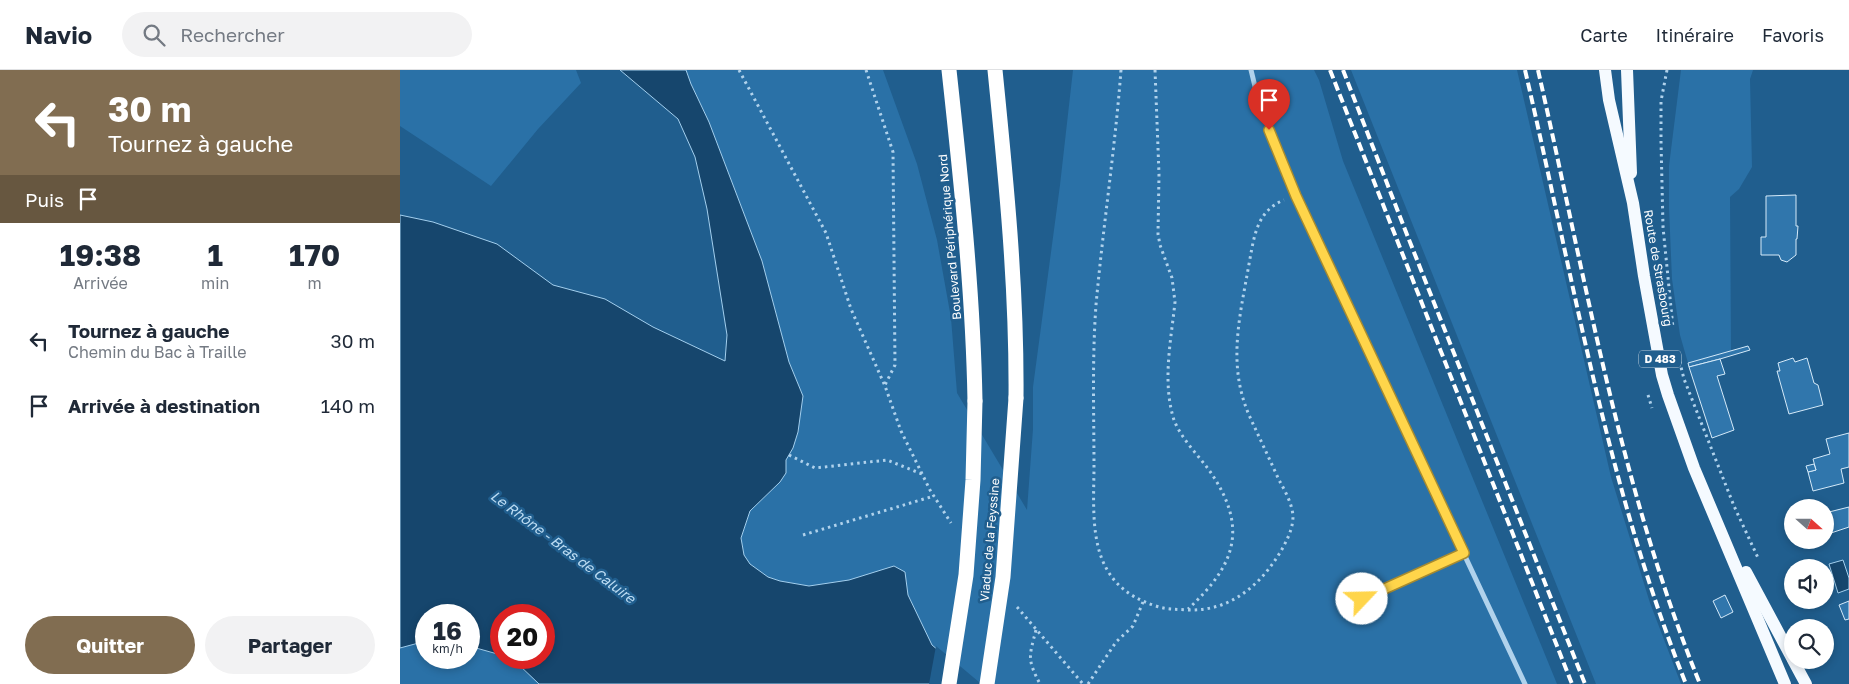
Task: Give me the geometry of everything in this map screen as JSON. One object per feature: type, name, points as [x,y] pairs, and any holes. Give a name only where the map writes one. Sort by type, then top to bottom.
[{"type":"highway","name":"Boulevard Périphérique Nord","points":[[949,70],[970,283],[975,401]]},
{"type":"highway","name":"Viaduc de la Feyssine","points":[[987,684],[1003,578],[1016,398],[1013,268],[996,70]]},
{"type":"highway","name":"Viaduc de la Feyssine","points":[[949,684],[966,566],[973,480],[975,401]]},
{"type":"main road","name":"Route de Strasbourg","points":[[1605,70],[1609,100],[1632,203],[1662,374],[1679,428],[1785,684]]},
{"type":"main road","name":"Route de Strasbourg","points":[[1627,70],[1632,203]]},
{"type":"main road","name":"Route de Strasbourg","points":[[1712,508],[1784,642]]},
{"type":"main road","name":"Route de Strasbourg","points":[[1798,669],[1806,684]]},
{"type":"street","points":[[1251,70],[1259,103],[1296,196],[1525,684]]},
{"type":"lane","points":[[1370,614],[1362,599],[1464,553]]},
{"type":"path","points":[[739,70],[826,233],[851,309],[885,386],[901,431],[934,496],[954,526]]},
{"type":"path","points":[[866,70],[894,152],[895,365],[885,386]]},
{"type":"path","points":[[1121,70],[1096,315],[1093,506],[1098,546],[1107,572],[1124,590],[1143,602],[1160,608],[1200,610],[1234,601],[1247,592],[1273,565],[1289,535],[1292,524],[1291,504],[1246,407],[1238,378],[1236,351],[1254,234],[1260,219],[1269,209],[1278,203],[1296,196]]},
{"type":"path","points":[[1155,70],[1159,174],[1158,234],[1172,278],[1174,296],[1168,391],[1175,422],[1217,483],[1228,508],[1232,524],[1232,541],[1229,556],[1221,573],[1187,610]]},
{"type":"path","points":[[1667,70],[1661,101],[1662,169],[1664,236],[1673,331]]},
{"type":"path","points":[[1678,354],[1684,379],[1730,497],[1763,568]]},
{"type":"path","points":[[789,455],[815,468],[886,460],[922,474]]},
{"type":"path","points":[[803,535],[934,496]]},
{"type":"path","points":[[1013,602],[1083,684]]},
{"type":"path","points":[[1088,684],[1116,642],[1133,626],[1143,602]]},
{"type":"path","points":[[1036,629],[1029,657],[1031,666],[1040,684]]},
{"type":"shaded area","points":[[400,70],[576,70],[581,83],[538,129],[491,186],[400,126]]},
{"type":"shaded area","points":[[686,70],[883,70],[917,164],[937,240],[951,318],[957,393],[1027,510],[1033,429],[1033,387],[1073,70],[1314,70],[1319,80],[1343,161],[1557,684],[978,684],[932,646],[908,595],[905,573],[809,586],[768,577],[750,564],[744,555],[741,538],[750,511],[780,482],[786,473],[786,461],[803,396],[789,362],[762,261],[709,122]]},
{"type":"shaded area","points":[[1351,70],[1517,70],[1611,477],[1650,603],[1681,684],[1596,684]]},
{"type":"shaded area","points":[[1681,70],[1753,70],[1750,79],[1752,167],[1739,189],[1730,197],[1731,351],[1688,363],[1680,335],[1672,279],[1669,208],[1669,166]]},
{"type":"shaded area","points":[[415,643],[415,669],[480,669],[480,649],[490,652],[490,669],[526,669],[539,684],[400,684],[400,648]]},
{"type":"water","name":"Le Rhône - Bras de Caluire","points":[[620,70],[686,70],[709,122],[762,261],[789,362],[803,396],[798,432],[793,448],[786,460],[786,473],[780,482],[750,511],[741,538],[744,555],[750,564],[768,577],[809,586],[849,580],[894,566],[905,572],[908,595],[932,645],[978,684],[539,684],[523,669],[555,669],[555,604],[490,604],[490,652],[480,649],[480,604],[415,604],[415,644],[400,648],[400,215],[433,222],[497,244],[553,285],[605,299],[653,327],[725,361],[727,335],[707,209],[695,157],[678,119]]},
{"type":"water","points":[[1843,560],[1849,578],[1849,589],[1838,593],[1834,580],[1834,563]]},
{"type":"pier","points":[[936,646],[979,682],[980,684],[929,684]]},
{"type":"building","points":[[1796,195],[1796,226],[1798,226],[1796,255],[1787,262],[1781,260],[1779,255],[1761,255],[1761,237],[1766,237],[1766,196]]},
{"type":"building","points":[[1748,346],[1750,350],[1689,367],[1688,363]]},
{"type":"building","points":[[1793,358],[1795,362],[1807,358],[1814,383],[1818,385],[1823,405],[1789,414],[1777,371],[1780,371],[1778,363]]},
{"type":"building","points":[[1720,359],[1725,374],[1717,376],[1734,430],[1712,438],[1689,367]]},
{"type":"building","points":[[1849,433],[1849,467],[1841,469],[1844,483],[1813,491],[1808,472],[1816,470],[1813,459],[1830,454],[1826,439]]},
{"type":"building","points":[[1814,464],[1816,470],[1808,472],[1806,466]]},
{"type":"building","points":[[1849,507],[1849,527],[1834,532],[1834,511]]},
{"type":"building","points":[[1725,595],[1733,612],[1721,618],[1713,601]]},
{"type":"building","points":[[1849,601],[1849,619],[1845,620],[1839,605]]},
{"type":"railway","points":[[1330,70],[1572,684]]},
{"type":"railway","points":[[1343,70],[1585,684]]},
{"type":"railway","points":[[1525,70],[1576,303],[1613,457],[1634,534],[1658,610],[1686,684]]},
{"type":"railway","points":[[1538,70],[1589,303],[1626,457],[1672,610],[1700,684]]},
{"type":"route","points":[[1269,130],[1296,196],[1464,553],[1362,599]]}]
